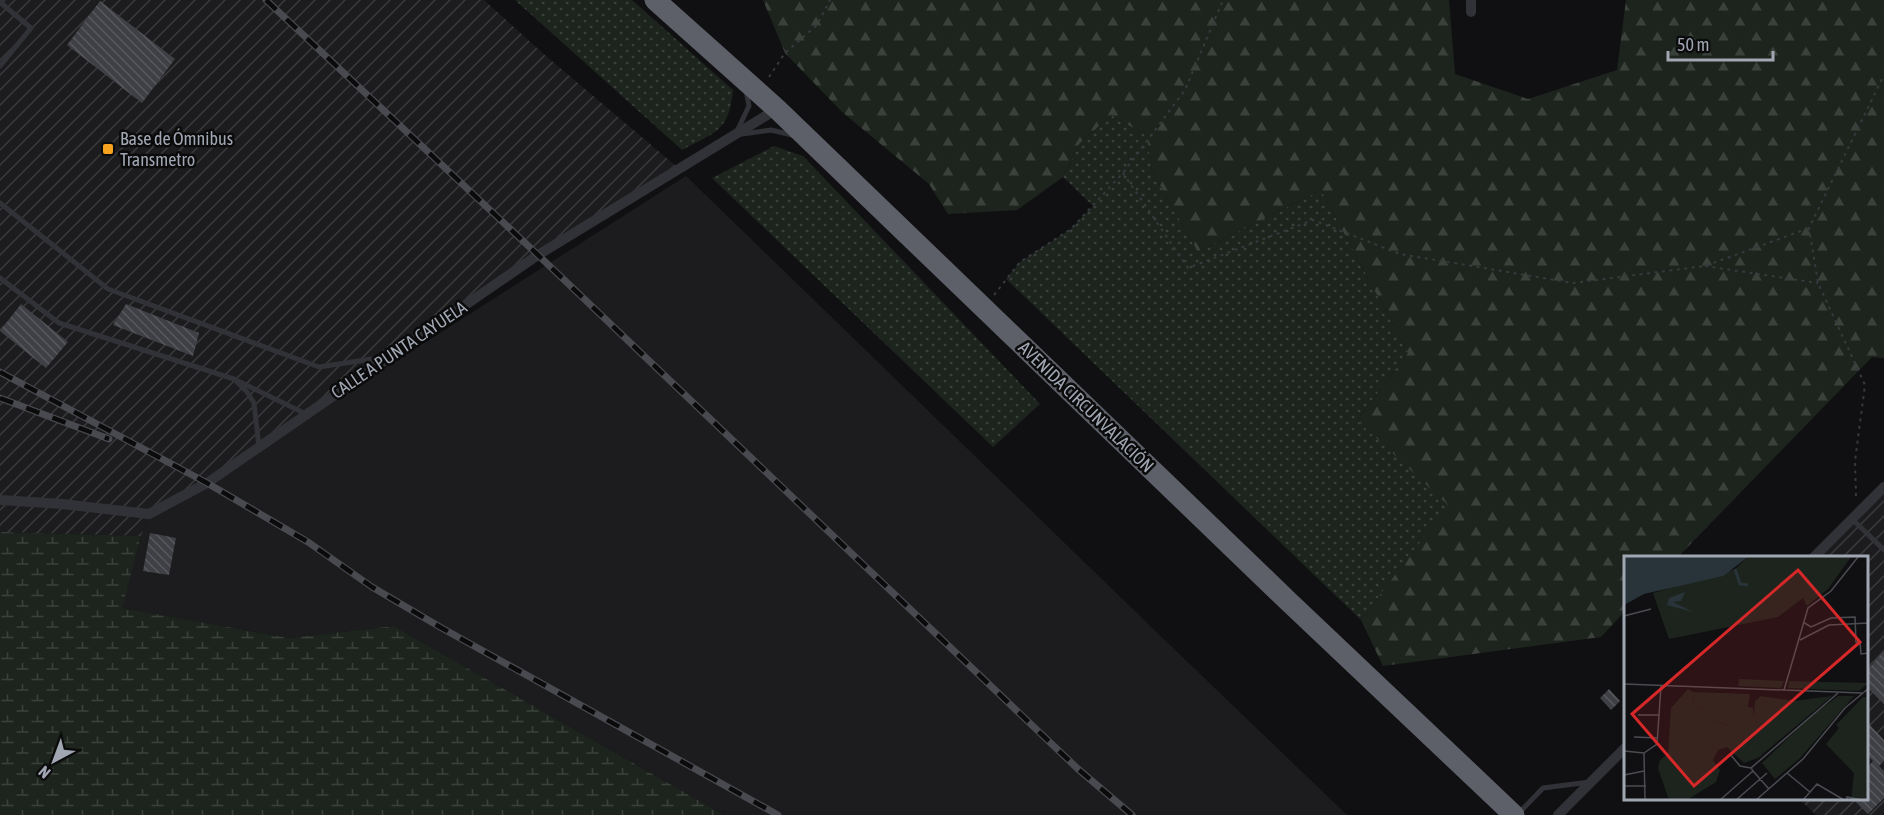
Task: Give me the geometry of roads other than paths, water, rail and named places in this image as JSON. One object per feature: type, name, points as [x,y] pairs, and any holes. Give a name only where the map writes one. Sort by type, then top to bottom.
[{"type":"highway","name":"AVENIDA CIRCUNVALACIÓN","points":[[655,0],[777,109],[1288,602],[1516,815]]},
{"type":"street","points":[[1471,0],[1471,12]]},
{"type":"street","name":"CALLE A PUNTA CAYUELA","points":[[0,500],[62,504],[149,514],[207,483],[538,255],[777,109]]},
{"type":"street","points":[[1815,556],[1884,487]]},
{"type":"street","points":[[1558,815],[1624,749]]},
{"type":"lane","points":[[0,66],[31,28],[2,2]]},
{"type":"lane","points":[[735,135],[749,106],[751,87]]},
{"type":"lane","points":[[735,135],[771,130],[807,138]]},
{"type":"lane","points":[[0,203],[108,289],[319,367],[389,357]]},
{"type":"lane","points":[[0,278],[59,323],[234,379],[306,414]]},
{"type":"lane","points":[[234,379],[254,403],[259,447]]},
{"type":"lane","points":[[1854,517],[1884,550]]},
{"type":"lane","points":[[1516,815],[1543,788],[1592,781]]},
{"type":"railway","points":[[266,0],[538,255],[1078,769],[1132,815]]},
{"type":"railway","points":[[0,372],[207,483],[308,542],[372,587],[440,627],[778,815]]},
{"type":"railway","points":[[0,398],[109,439]]},
{"type":"place","name":"Base de Ómnibus Transmetro","points":[[108,149]]}]
